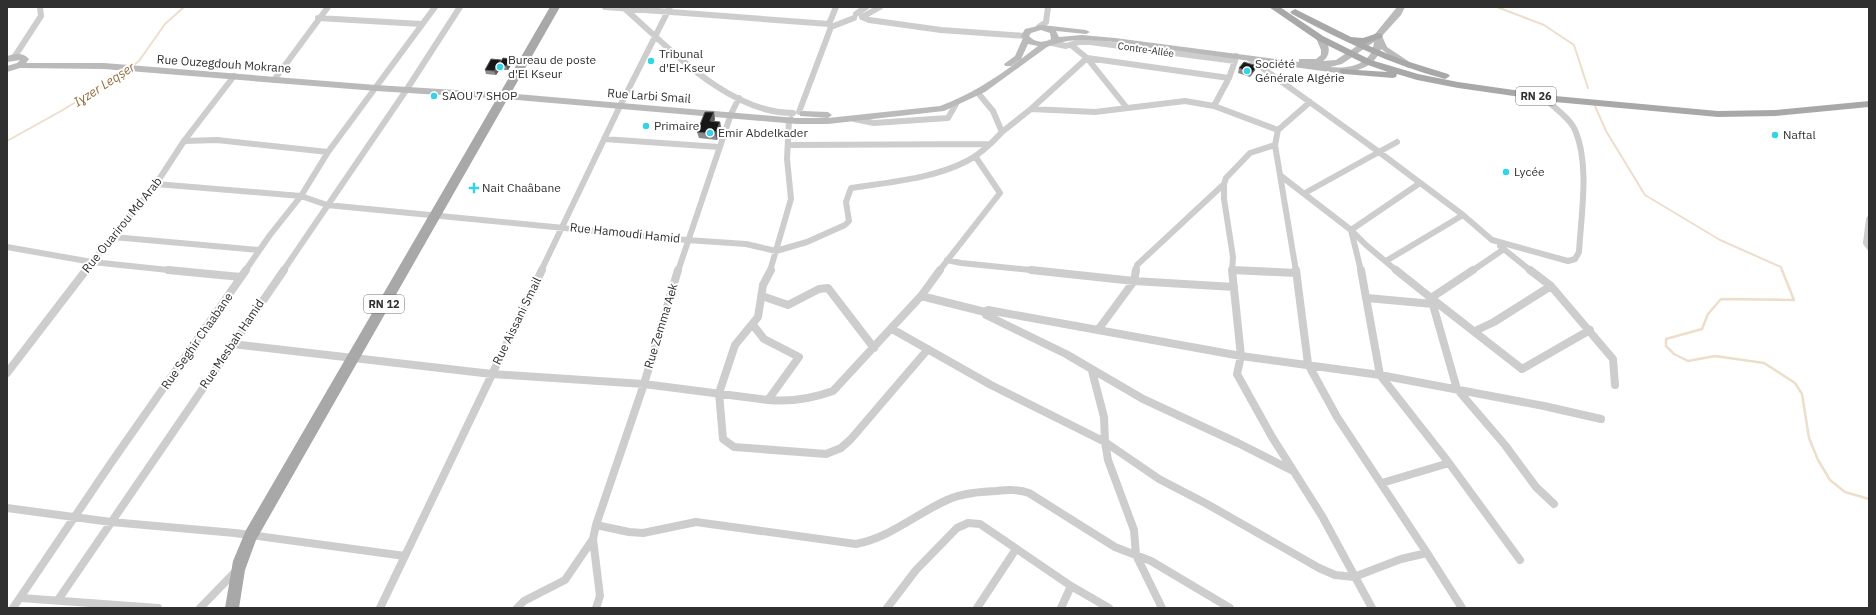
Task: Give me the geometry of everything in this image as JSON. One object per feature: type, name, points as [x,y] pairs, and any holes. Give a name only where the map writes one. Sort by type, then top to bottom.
[{"type":"main road","name":"RN 12","points":[[232,608],[237,570],[241,553],[251,534],[555,7]]},
{"type":"main road","name":"RN 26","points":[[1274,7],[1320,38],[1368,62],[1417,77],[1479,89],[1543,97],[1718,114],[1776,113],[1869,104]]},
{"type":"main road","name":"RN 26","points":[[1286,7],[1344,38],[1408,65],[1443,76],[1634,101],[1708,108],[1816,108]]},
{"type":"main road","points":[[795,117],[838,115],[916,107],[947,101],[972,90],[1018,57],[1028,31],[1041,27],[1156,40],[1323,65],[1331,64],[1345,58],[1362,45],[1378,36],[1398,13],[1401,7]]},
{"type":"main road","points":[[795,117],[828,122],[941,109],[956,104],[978,93],[1050,43],[1053,32],[1041,27]]},
{"type":"main road","points":[[1344,38],[1364,41],[1378,36]]},
{"type":"main road","points":[[1344,71],[1362,66],[1368,62],[1376,52],[1378,36]]},
{"type":"main road","points":[[1378,36],[1384,48],[1408,65]]},
{"type":"main road","points":[[1026,38],[1034,44],[1050,43],[1082,37],[1115,40],[1235,59],[1250,58],[1344,71],[1417,77]]},
{"type":"main road","points":[[1307,62],[1318,61],[1325,56],[1326,52],[1320,38]]},
{"type":"main road","points":[[7,69],[22,62],[22,56],[9,58]]},
{"type":"main road","name":"Rue Ouzegdouh Mokrane","points":[[22,62],[104,66],[376,88],[407,89]]},
{"type":"main road","name":"Rue Larbi Smail","points":[[407,89],[620,106],[795,117]]},
{"type":"street","points":[[9,58],[41,16],[40,7]]},
{"type":"street","points":[[274,80],[318,18],[328,7]]},
{"type":"street","name":"Rue Seghir Chaabane","points":[[13,608],[259,250],[301,196],[328,152],[435,7]]},
{"type":"street","name":"Rue Mesbah Hamid","points":[[58,600],[407,89],[460,7]]},
{"type":"street","points":[[605,7],[669,10],[830,25],[880,7]]},
{"type":"street","points":[[836,7],[795,117],[787,132],[788,145],[786,159],[791,199],[776,252],[763,285],[758,317],[753,325],[735,345],[719,393],[722,433],[726,442],[734,447],[826,454],[841,448],[851,439],[928,349]]},
{"type":"street","points":[[857,16],[866,7]]},
{"type":"street","points":[[1041,27],[1046,22],[1048,7]]},
{"type":"street","points":[[624,8],[718,86],[739,98],[769,111],[795,117]]},
{"type":"street","name":"Rue Aissani Smail","points":[[380,608],[604,139],[669,10]]},
{"type":"street","points":[[857,16],[869,20],[941,30],[1026,38]]},
{"type":"street","points":[[318,18],[421,24]]},
{"type":"street","name":"Contre-Allée","points":[[1050,43],[1071,45],[1079,42],[1090,42],[1235,59]]},
{"type":"street","points":[[1071,45],[1087,58],[1127,108]]},
{"type":"street","points":[[1087,58],[1229,78]]},
{"type":"street","points":[[776,252],[807,242],[845,225],[849,221],[846,202],[851,188],[940,173],[975,156],[1031,109],[1087,58]]},
{"type":"street","points":[[1250,58],[1463,215],[1492,240],[1551,286],[1590,330],[1613,359],[1615,385]]},
{"type":"street","points":[[1214,106],[1229,78],[1235,59]]},
{"type":"street","name":"Rue Ouarirou Md Arab","points":[[7,373],[92,262],[156,184],[184,141],[234,76]]},
{"type":"street","points":[[978,93],[987,102],[998,120],[1002,132]]},
{"type":"street","points":[[1492,240],[1568,261],[1575,259],[1579,252],[1582,182],[1581,158],[1575,129],[1543,97]]},
{"type":"street","name":"Rue Zemma Aek","points":[[593,539],[596,525],[644,384],[687,240],[731,114],[739,98]]},
{"type":"street","points":[[1031,109],[1095,112],[1185,101],[1214,106],[1278,130]]},
{"type":"street","points":[[1310,102],[1278,130],[1275,145],[1296,273],[1308,364],[1338,416],[1462,608]]},
{"type":"street","points":[[604,139],[719,147]]},
{"type":"street","points":[[184,141],[217,140],[328,152]]},
{"type":"street","points":[[1305,193],[1397,142]]},
{"type":"street","points":[[788,145],[990,144]]},
{"type":"street","points":[[1098,330],[1134,281],[1137,265],[1224,184],[1236,166],[1250,153],[1275,145]]},
{"type":"street","points":[[232,344],[492,374],[644,384],[787,402],[815,398],[833,391],[892,329],[921,296],[947,260],[1000,193],[975,156]]},
{"type":"street","points":[[1281,176],[1351,230],[1432,301],[1475,331],[1522,369],[1590,330]]},
{"type":"street","points":[[1351,230],[1420,183]]},
{"type":"street","name":"Rue Hamoudi Hamid","points":[[156,184],[301,196],[327,205],[436,214],[687,240],[746,244],[776,252]]},
{"type":"street","points":[[1224,184],[1224,199],[1233,257],[1232,270],[1241,356],[1237,374],[1293,471],[1322,516],[1372,608]]},
{"type":"street","points":[[1386,261],[1463,215]]},
{"type":"street","points":[[1869,219],[1866,244],[1869,247]]},
{"type":"street","points":[[1351,230],[1367,298],[1380,375],[1449,463],[1520,560]]},
{"type":"street","points":[[113,238],[259,250]]},
{"type":"street","points":[[7,247],[92,262],[241,278]]},
{"type":"street","points":[[1367,298],[1432,301],[1504,249]]},
{"type":"street","points":[[947,260],[961,263],[1134,281],[1234,287]]},
{"type":"street","points":[[1232,270],[1296,273]]},
{"type":"street","points":[[1475,331],[1494,322],[1551,286]]},
{"type":"street","points":[[762,296],[788,305],[819,289],[828,288],[874,348]]},
{"type":"street","points":[[921,296],[985,312],[988,310],[1076,328],[1098,330],[1241,356],[1380,375],[1544,406],[1601,419]]},
{"type":"street","points":[[1432,301],[1457,389],[1505,445],[1536,488],[1554,504]]},
{"type":"street","points":[[985,312],[986,316],[1066,354],[1092,371],[1143,399],[1238,442],[1293,471]]},
{"type":"street","points":[[753,325],[764,339],[799,357],[768,400]]},
{"type":"street","points":[[892,329],[991,385],[1105,442],[1159,479],[1239,521],[1319,568],[1335,575],[1354,577],[1402,559],[1427,553]]},
{"type":"street","points":[[1092,371],[1104,417],[1105,442],[1108,460],[1134,530],[1136,555],[1162,608]]},
{"type":"street","points":[[1382,483],[1449,463]]},
{"type":"street","points":[[596,525],[641,533],[658,531],[684,523],[696,522],[856,544],[876,540],[939,504],[956,497],[973,492],[1018,490],[1029,493],[1115,547],[1151,561],[1230,608]]},
{"type":"street","points":[[7,508],[111,522],[251,534],[405,556]]},
{"type":"street","points":[[887,608],[916,570],[962,524],[974,522],[980,524],[1071,586],[1109,608]]},
{"type":"street","points":[[516,608],[524,601],[565,580],[593,539]]},
{"type":"street","points":[[593,539],[600,596],[596,608]]},
{"type":"street","points":[[977,608],[1016,549]]},
{"type":"street","points":[[200,608],[237,570]]},
{"type":"street","points":[[1061,608],[1071,586]]},
{"type":"street","points":[[21,598],[158,608]]},
{"type":"building","points":[[503,58],[511,59],[506,66],[498,66]]},
{"type":"building","points":[[491,59],[501,60],[494,71],[485,70]]},
{"type":"building","points":[[1244,62],[1257,66],[1252,73],[1239,68]]},
{"type":"building","points":[[705,112],[714,112],[710,121],[720,122],[715,134],[697,132]]},
{"type":"waterway","name":"Iɣzer Leqṣer","points":[[7,141],[61,111],[120,75],[139,61],[165,24],[184,7]]},
{"type":"waterway","points":[[1497,7],[1544,25],[1574,45],[1588,88]]},
{"type":"waterway","points":[[1595,106],[1606,131],[1645,195],[1720,240],[1781,267],[1782,271]]},
{"type":"waterway","points":[[1782,270],[1794,300],[1721,299],[1708,314],[1702,329],[1666,339],[1666,346],[1674,354],[1688,361],[1715,356],[1764,363],[1795,383],[1802,394],[1809,438],[1818,460],[1830,480],[1845,492],[1869,499]]},
{"type":"place","name":"Tribunal d'El-Kseur","points":[[651,61]]},
{"type":"place","name":"Bureau de poste d'El Kseur","points":[[500,67]]},
{"type":"place","name":"Société Générale Algérie","points":[[1247,71]]},
{"type":"place","name":"SAOU 7 SHOP","points":[[434,96]]},
{"type":"place","name":"Primaire","points":[[646,126]]},
{"type":"place","name":"Emir Abdelkader","points":[[710,133]]},
{"type":"place","name":"Naftal","points":[[1775,135]]},
{"type":"place","name":"Lycée","points":[[1506,172]]},
{"type":"place","name":"Nait Chaâbane","points":[[474,188]]}]
